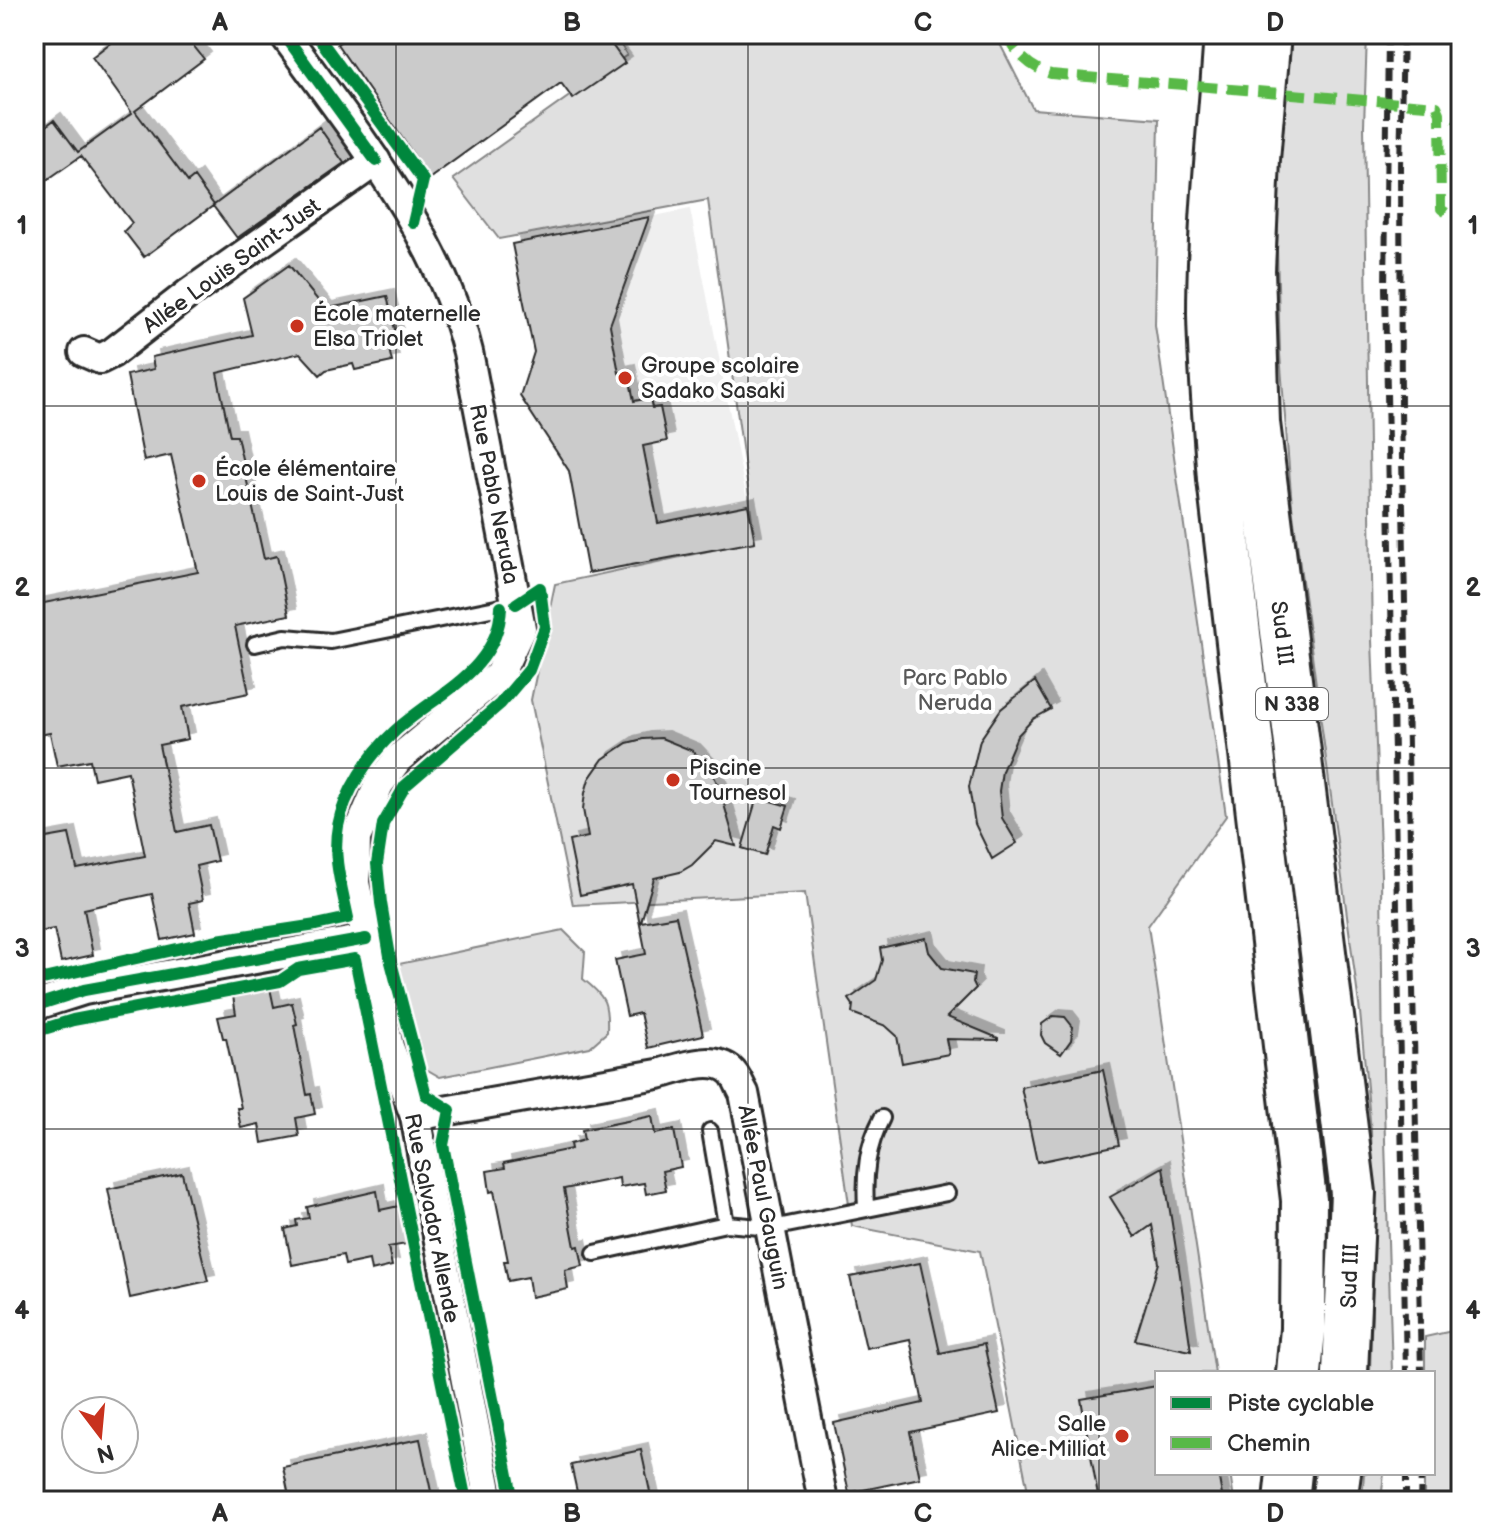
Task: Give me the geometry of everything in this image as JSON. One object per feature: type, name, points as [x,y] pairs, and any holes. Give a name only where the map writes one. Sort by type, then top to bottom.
[{"type":"highway","points":[[1208,34],[1189,230],[1190,313],[1197,397],[1210,480],[1230,560]]},
{"type":"highway","name":"Sud III","points":[[1227,34],[1210,313],[1213,397],[1304,1200],[1303,1329],[1299,1371]]},
{"type":"highway","name":"Sud III","points":[[1268,34],[1257,159],[1252,270],[1257,423],[1353,1193],[1345,1371]]},
{"type":"highway","points":[[1286,1501],[1289,1475]]},
{"type":"highway","points":[[1334,1501],[1338,1475]]},
{"type":"street","name":"Rue Pablo Neruda","points":[[284,34],[376,161],[444,280],[459,318],[521,628],[499,675],[398,759],[379,784],[356,838],[355,883],[366,939]]},
{"type":"street","name":"Allée Louis Saint-Just","points":[[84,352],[100,359],[112,353],[188,294],[376,161]]},
{"type":"street","points":[[34,1006],[84,990],[366,939]]},
{"type":"street","name":"Rue Salvador Allende","points":[[366,939],[389,1047],[415,1116],[489,1501]]},
{"type":"street","name":"Allée Paul Gauguin","points":[[415,1116],[658,1074],[693,1064],[716,1064],[731,1070],[744,1093],[823,1501]]},
{"type":"lane","points":[[255,644],[285,637],[331,641],[516,604]]},
{"type":"lane","points":[[866,1207],[864,1180],[872,1137],[882,1118]]},
{"type":"lane","points":[[710,1131],[726,1224]]},
{"type":"lane","points":[[595,1253],[726,1224],[772,1228],[947,1193]]},
{"type":"shaded area","name":"Groupe scolaire Sadako Sasaki","points":[[690,209],[755,542],[588,573],[567,461],[536,359],[512,244]]},
{"type":"green space","name":"Parc Pablo Neruda","points":[[614,34],[995,34],[1033,109],[1159,119],[1155,325],[1226,816],[1148,926],[1215,1371],[1155,1371],[1155,1475],[1230,1475],[1234,1501],[1030,1501],[980,1251],[852,1226],[805,893],[573,905],[531,700],[555,584],[755,541],[708,200],[499,239],[453,179],[627,55]]},
{"type":"green space","points":[[1291,34],[1367,34],[1364,126],[1372,640],[1381,875],[1392,1371],[1370,1371],[1374,1231],[1371,1131],[1360,1012],[1292,506],[1280,354],[1277,250],[1282,81]]},
{"type":"green space","points":[[563,930],[585,952],[583,979],[597,991],[606,1007],[607,1032],[590,1047],[440,1077],[409,1059],[389,986],[394,965]]},
{"type":"green space","points":[[1461,1329],[1461,1501],[1424,1501],[1424,1475],[1435,1475],[1435,1371],[1425,1371],[1425,1337]]},
{"type":"green space","points":[[1364,1475],[1384,1475],[1381,1501],[1362,1501]]},
{"type":"building","points":[[122,34],[184,34],[204,59],[135,111],[188,182],[194,177],[214,205],[319,127],[344,163],[237,238],[213,206],[144,257],[124,231],[132,223],[81,156],[34,189],[34,135],[54,120],[78,152],[132,113],[92,57]]},
{"type":"building","points":[[351,34],[604,34],[625,63],[573,99],[561,83],[430,178],[337,44]]},
{"type":"building","points":[[649,217],[610,325],[619,373],[628,371],[634,401],[650,398],[652,408],[660,407],[667,441],[643,446],[658,523],[748,505],[755,542],[588,573],[569,471],[520,396],[534,352],[512,244]]},
{"type":"building","points":[[289,265],[325,309],[387,296],[396,334],[386,336],[392,362],[355,370],[353,364],[326,370],[320,375],[300,353],[217,373],[230,436],[237,436],[264,559],[277,556],[289,615],[235,626],[249,693],[182,707],[188,739],[159,745],[177,832],[209,825],[217,861],[196,866],[203,900],[189,903],[195,933],[162,940],[152,894],[84,909],[93,955],[61,962],[54,929],[34,933],[34,861],[40,859],[35,840],[69,834],[77,869],[145,856],[128,772],[94,779],[90,760],[57,766],[50,733],[34,736],[34,605],[198,572],[171,455],[144,461],[127,375],[154,369],[152,357],[252,335],[243,298]]},
{"type":"building","points":[[1035,681],[1051,709],[1033,719],[1017,736],[1002,771],[999,791],[1002,818],[1017,843],[992,859],[975,824],[969,787],[980,740],[1001,709]]},
{"type":"building","points":[[661,738],[693,751],[711,770],[736,846],[716,841],[692,865],[680,872],[654,878],[641,922],[676,916],[703,1035],[648,1048],[640,1013],[627,1016],[615,960],[646,954],[632,884],[580,895],[569,841],[588,837],[583,809],[585,793],[589,779],[603,759],[627,743]]},
{"type":"building","points":[[757,797],[788,806],[781,828],[774,825],[765,855],[742,848]]},
{"type":"building","points":[[926,938],[929,952],[942,968],[974,974],[976,988],[947,1017],[998,1040],[946,1039],[949,1054],[902,1063],[897,1036],[886,1026],[852,1013],[853,1005],[849,999],[876,980],[882,960],[880,948]]},
{"type":"building","points":[[270,988],[274,1007],[292,1003],[307,1095],[311,1094],[315,1114],[296,1118],[299,1136],[262,1143],[259,1124],[241,1128],[237,1108],[241,1108],[226,1038],[223,1038],[218,1017],[236,1014],[233,996]]},
{"type":"building","points":[[1053,1016],[1065,1017],[1073,1027],[1071,1040],[1061,1054],[1045,1043],[1041,1035],[1042,1024]]},
{"type":"building","points":[[1103,1070],[1119,1145],[1037,1162],[1021,1087]]},
{"type":"building","points":[[652,1116],[655,1134],[674,1130],[681,1167],[662,1171],[666,1190],[646,1194],[644,1183],[620,1187],[619,1178],[564,1189],[575,1247],[579,1246],[583,1266],[565,1270],[568,1289],[531,1297],[528,1277],[508,1281],[504,1261],[508,1261],[487,1171],[505,1168],[504,1163],[571,1149],[570,1144],[584,1140],[582,1130]]},
{"type":"building","points":[[1163,1167],[1191,1351],[1135,1340],[1159,1263],[1152,1225],[1135,1237],[1110,1197]]},
{"type":"building","points":[[182,1173],[208,1281],[130,1298],[108,1189]]},
{"type":"building","points":[[377,1191],[380,1210],[399,1206],[407,1244],[388,1247],[392,1266],[371,1271],[369,1260],[345,1265],[343,1255],[292,1265],[285,1229],[297,1226],[296,1220],[309,1218],[307,1207]]},
{"type":"building","points":[[920,1263],[940,1353],[984,1344],[999,1413],[910,1432],[920,1478],[849,1493],[834,1423],[923,1403],[910,1339],[866,1348],[850,1277]]},
{"type":"building","name":"Salle Alice-Milliat","points":[[1155,1386],[1155,1475],[1218,1475],[1223,1501],[1099,1501],[1081,1399]]},
{"type":"building","points":[[420,1439],[433,1501],[290,1501],[283,1467]]},
{"type":"building","points":[[641,1450],[652,1501],[579,1501],[571,1465]]},
{"type":"railway","points":[[1388,34],[1385,289],[1406,1371]]},
{"type":"railway","points":[[1403,34],[1401,410],[1421,1371]]},
{"type":"railway","points":[[1406,1475],[1406,1501]]},
{"type":"railway","points":[[1420,1501],[1421,1475]]},
{"type":"marked path","points":[[1004,34],[1024,59],[1051,74],[1437,106],[1440,113],[1441,209],[1451,216],[1461,210]]},
{"type":"marked path","points":[[1455,34],[1459,56]]},
{"type":"marked path","points":[[1454,118],[1461,122]]},
{"type":"cycle path","points":[[284,34],[376,161]]},
{"type":"cycle path","points":[[316,34],[423,180],[413,223]]},
{"type":"cycle path","points":[[513,1501],[443,1145],[450,1110],[426,1095],[391,962],[377,864],[383,824],[405,786],[500,704],[529,670],[545,627],[540,588],[516,604]]},
{"type":"cycle path","points":[[34,981],[217,940],[348,918],[338,872],[336,838],[341,813],[352,788],[367,763],[394,732],[477,665],[498,629],[501,607]]},
{"type":"cycle path","points":[[34,1006],[84,990],[366,939]]},
{"type":"cycle path","points":[[34,1032],[73,1020],[280,981],[298,969],[355,959],[466,1501]]},
{"type":"place","name":"École maternelle Elsa Triolet","points":[[297,326]]},
{"type":"place","name":"Groupe scolaire Sadako Sasaki","points":[[625,378]]},
{"type":"place","name":"École élémentaire Louis de Saint-Just","points":[[199,481]]},
{"type":"place","name":"Piscine Tournesol","points":[[673,780]]},
{"type":"place","name":"Salle Alice-Milliat","points":[[1122,1436]]}]
